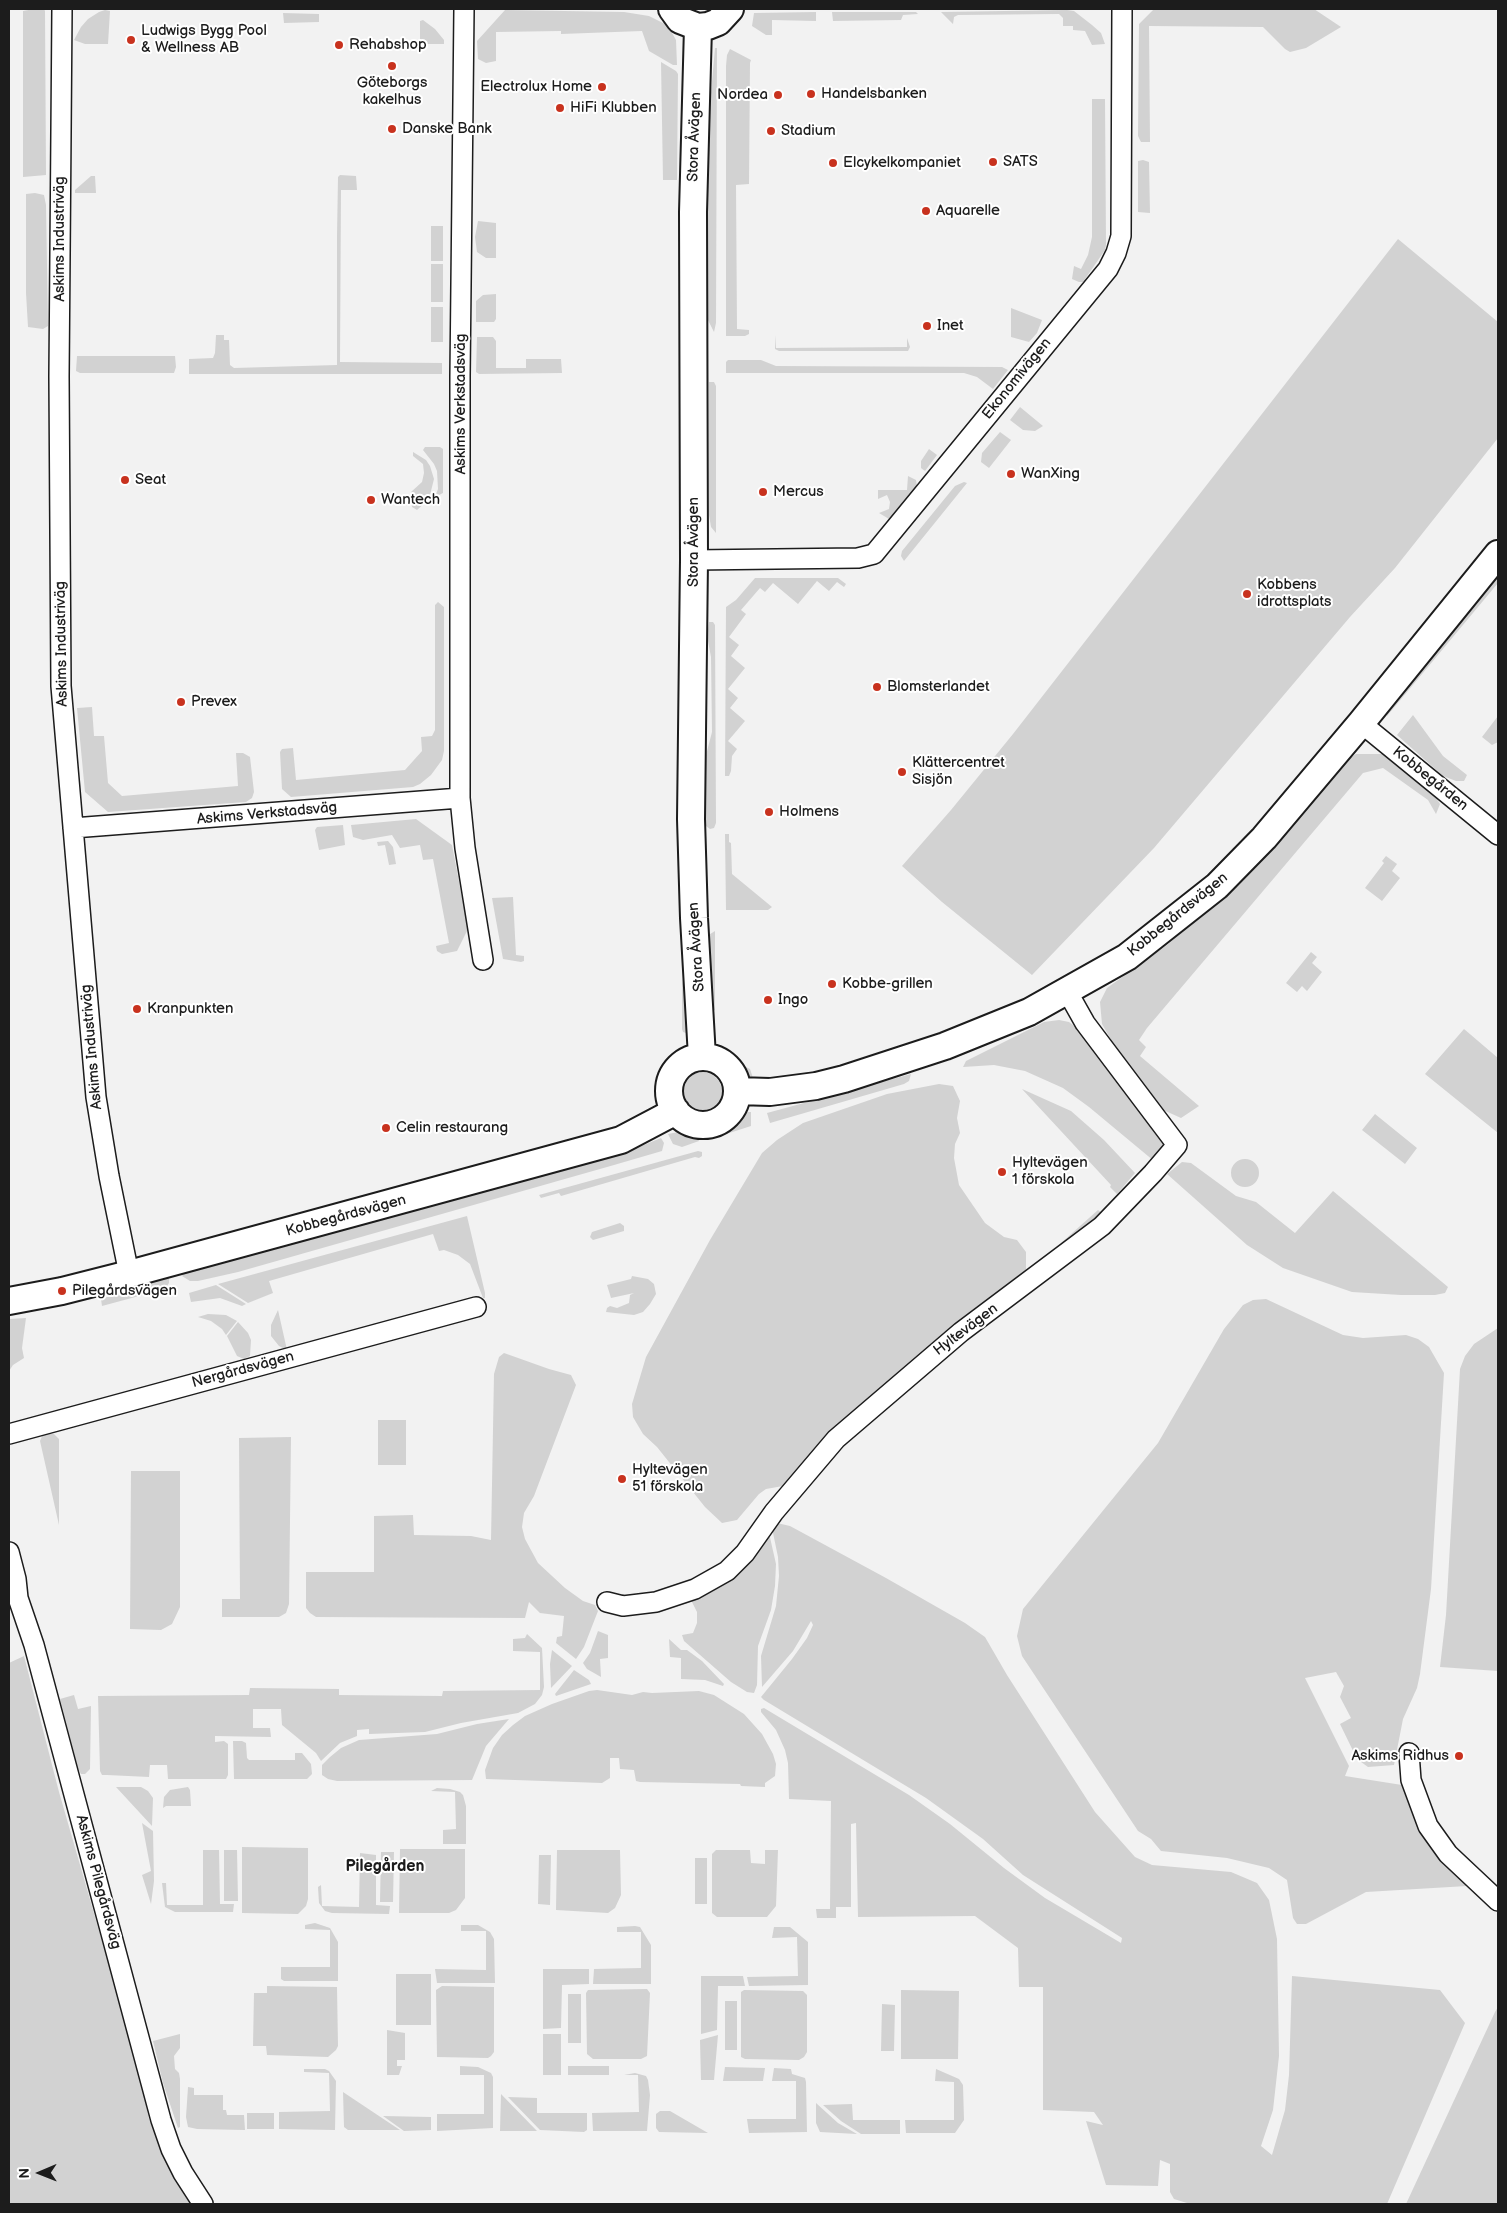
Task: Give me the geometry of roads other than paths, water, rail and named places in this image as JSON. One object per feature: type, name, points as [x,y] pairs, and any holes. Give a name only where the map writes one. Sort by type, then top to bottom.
[{"type":"street","name":"Askims Industriväg","points":[[62,9],[59,376],[61,686],[96,1097],[114,1201],[130,1274]]},
{"type":"street","name":"Askims Verkstadsväg","points":[[464,9],[460,366],[460,798],[465,848],[483,960]]},
{"type":"street","points":[[672,9],[680,20],[698,27],[718,22],[730,9]]},
{"type":"street","name":"Ekonomivägen","points":[[694,560],[858,558],[874,554],[1108,269],[1121,236],[1122,9]]},
{"type":"street","name":"Stora Åvägen","points":[[698,27],[693,212],[694,560],[691,819],[694,918],[702,1057]]},
{"type":"street","name":"Kobbegårdsvägen","points":[[738,1091],[790,1090],[844,1079],[945,1046],[1029,1012],[1126,958],[1217,886],[1264,838],[1362,723],[1498,554]]},
{"type":"street","name":"Kobbegården","points":[[1362,723],[1498,835]]},
{"type":"street","name":"Askims Verkstadsväg","points":[[73,828],[460,798]]},
{"type":"street","name":"Hyltevägen","points":[[607,1602],[623,1606],[656,1602],[695,1589],[727,1571],[745,1553],[774,1512],[836,1439],[954,1338],[1102,1226],[1153,1173],[1176,1145],[1086,1023],[1067,992]]},
{"type":"street","points":[[702,1057],[716,1059],[728,1066],[735,1078],[738,1091],[732,1109],[718,1122],[700,1125],[691,1123],[676,1111],[671,1102],[669,1091],[673,1076],[683,1064],[702,1057]]},
{"type":"street","name":"Kobbegårdsvägen","points":[[9,1301],[62,1291],[130,1274],[622,1140],[676,1111]]},
{"type":"street","name":"Nergårdsvägen","points":[[9,1434],[476,1307]]},
{"type":"street","name":"Askims Pilegårdsväg","points":[[9,1552],[16,1579],[18,1598],[34,1646],[161,2120],[171,2149],[183,2174],[203,2204]]},
{"type":"street","points":[[1409,1753],[1411,1780],[1428,1826],[1448,1854],[1498,1901]]},
{"type":"place","name":"Ludwigs Bygg Pool & Wellness AB","points":[[131,40]]},
{"type":"place","name":"Rehabshop","points":[[339,45]]},
{"type":"place","name":"Göteborgs kakelhus","points":[[392,66]]},
{"type":"place","name":"Electrolux Home","points":[[602,87]]},
{"type":"place","name":"Handelsbanken","points":[[811,94]]},
{"type":"place","name":"Nordea","points":[[778,95]]},
{"type":"place","name":"HiFi Klubben","points":[[560,108]]},
{"type":"place","name":"Danske Bank","points":[[392,129]]},
{"type":"place","name":"Stadium","points":[[771,131]]},
{"type":"place","name":"SATS","points":[[993,162]]},
{"type":"place","name":"Elcykelkompaniet","points":[[833,163]]},
{"type":"place","name":"Aquarelle","points":[[926,211]]},
{"type":"place","name":"Inet","points":[[927,326]]},
{"type":"place","name":"WanXing","points":[[1011,474]]},
{"type":"place","name":"Seat","points":[[125,480]]},
{"type":"place","name":"Mercus","points":[[763,492]]},
{"type":"place","name":"Wantech","points":[[371,500]]},
{"type":"place","name":"Kobbens idrottsplats","points":[[1247,594]]},
{"type":"place","name":"Blomsterlandet","points":[[877,687]]},
{"type":"place","name":"Prevex","points":[[181,702]]},
{"type":"place","name":"Klättercentret Sisjön","points":[[902,772]]},
{"type":"place","name":"Holmens","points":[[769,812]]},
{"type":"place","name":"Kobbe-grillen","points":[[832,984]]},
{"type":"place","name":"Ingo","points":[[768,1000]]},
{"type":"place","name":"Kranpunkten","points":[[137,1009]]},
{"type":"place","name":"Celin restaurang","points":[[386,1128]]},
{"type":"place","name":"Hyltevägen 1 förskola","points":[[1002,1172]]},
{"type":"place","name":"Pilegårdsvägen","points":[[62,1291]]},
{"type":"place","name":"Hyltevägen 51 förskola","points":[[622,1479]]},
{"type":"place","name":"Askims Ridhus","points":[[1459,1756]]},
{"type":"district","name":"Pilegården","points":[[385,1867]]}]
